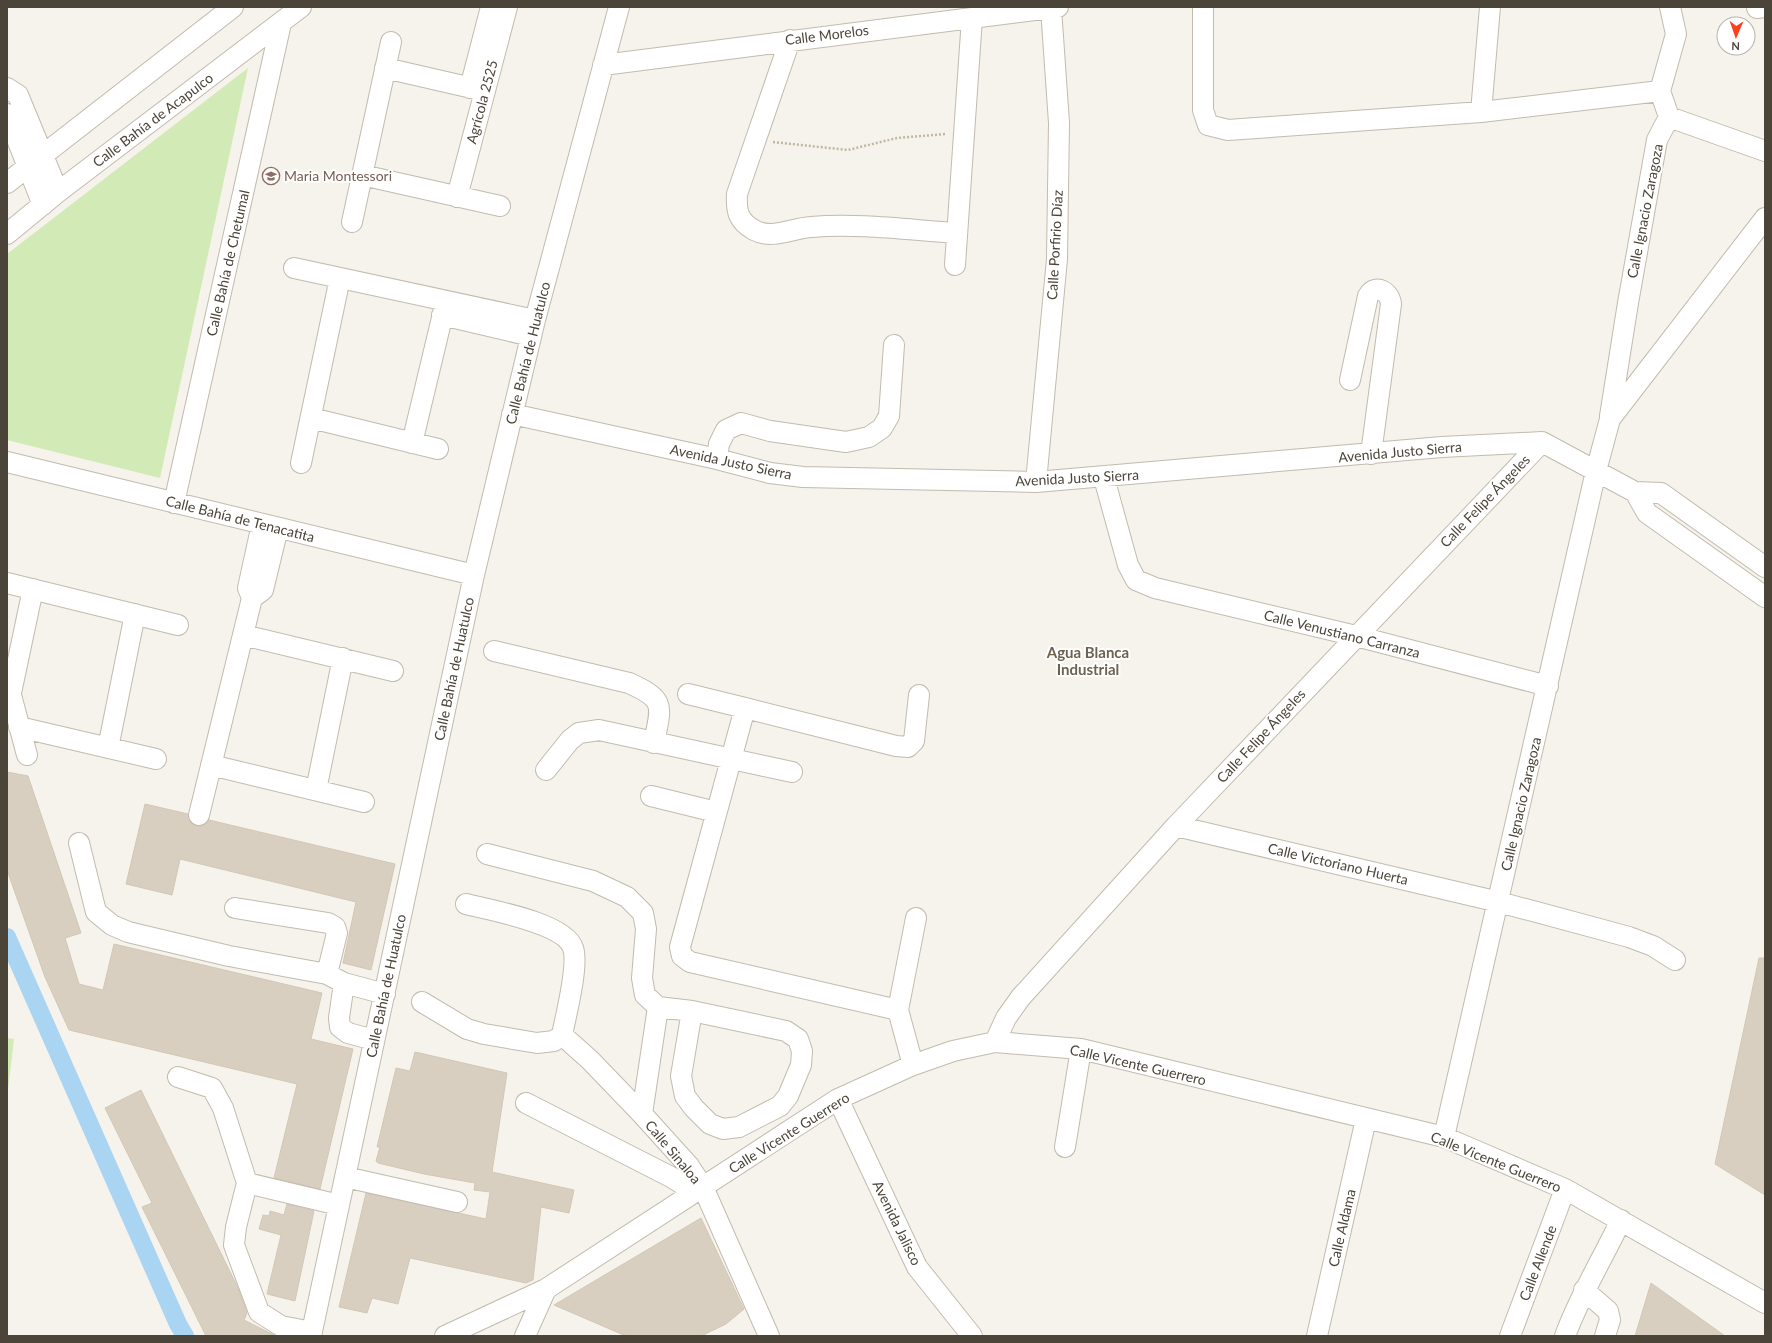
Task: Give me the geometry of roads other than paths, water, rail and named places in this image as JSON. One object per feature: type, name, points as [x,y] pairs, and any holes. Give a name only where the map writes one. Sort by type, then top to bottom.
[{"type":"street","points":[[7,183],[233,7]]},
{"type":"street","name":"Calle Bahía de Acapulco","points":[[7,234],[58,192],[301,7]]},
{"type":"street","points":[[385,68],[478,90],[491,7]]},
{"type":"street","name":"Agrícola 2525","points":[[457,197],[478,90],[507,7]]},
{"type":"street","name":"Calle Bahía de Huatulco","points":[[311,1334],[474,575],[533,328],[619,7]]},
{"type":"street","points":[[1203,7],[1203,110],[1208,125],[1228,130],[1481,112],[1660,91]]},
{"type":"street","points":[[1481,112],[1490,7]]},
{"type":"street","points":[[1670,7],[1676,34],[1660,91],[1669,117],[1765,151]]},
{"type":"street","name":"Calle Morelos","points":[[604,65],[790,40],[1055,8]]},
{"type":"street","name":"Calle Porfirio Díaz","points":[[1036,482],[1057,259],[1059,123],[1055,8]]},
{"type":"street","points":[[955,265],[972,18]]},
{"type":"street","name":"Calle Bahía de Chetumal","points":[[174,503],[281,23]]},
{"type":"street","points":[[790,40],[737,194],[736,210],[742,222],[754,231],[774,234],[809,227],[845,225],[958,233]]},
{"type":"street","points":[[352,222],[391,42]]},
{"type":"street","points":[[7,88],[18,95],[36,161],[43,205]]},
{"type":"street","points":[[7,114],[36,161],[58,192]]},
{"type":"street","name":"Calle Ignacio Zaragoza","points":[[1610,420],[1628,303],[1658,140],[1669,117]]},
{"type":"street","points":[[362,175],[500,206]]},
{"type":"street","points":[[1596,471],[1610,420],[1765,218]]},
{"type":"street","points":[[294,268],[340,278],[444,308],[533,328]]},
{"type":"street","points":[[302,463],[340,278]]},
{"type":"street","points":[[1350,380],[1368,296],[1371,291],[1377,289],[1386,292],[1391,298],[1391,304],[1371,454]]},
{"type":"street","points":[[412,443],[444,308]]},
{"type":"street","points":[[717,459],[718,444],[726,430],[741,423],[770,430],[846,442],[869,437],[882,428],[889,416],[894,345]]},
{"type":"street","name":"Avenida Justo Sierra","points":[[512,414],[717,459],[770,473],[804,477],[1036,482],[1104,478],[1371,454],[1542,442]]},
{"type":"street","points":[[311,418],[438,449]]},
{"type":"street","points":[[1542,442],[1635,492],[1661,493],[1765,567]]},
{"type":"street","name":"Calle Felipe Ángeles","points":[[995,1042],[1006,1018],[1020,997],[1176,826],[1542,442]]},
{"type":"street","name":"Calle Bahía de Tenacatita","points":[[7,462],[474,575]]},
{"type":"street","name":"Calle Ignacio Zaragoza","points":[[1444,1137],[1499,902],[1596,471]]},
{"type":"street","name":"Calle Venustiano Carranza","points":[[1104,478],[1128,565],[1136,580],[1155,588],[1356,636],[1548,686]]},
{"type":"street","points":[[1635,492],[1647,513],[1765,597]]},
{"type":"street","points":[[199,815],[252,598],[248,588],[270,526]]},
{"type":"street","points":[[7,583],[178,625]]},
{"type":"street","points":[[27,755],[9,686],[33,589]]},
{"type":"street","points":[[108,748],[135,614]]},
{"type":"street","points":[[243,635],[393,671]]},
{"type":"street","points":[[494,651],[629,683],[647,691],[656,698],[660,710],[654,743]]},
{"type":"street","points":[[316,790],[343,658]]},
{"type":"street","points":[[688,694],[896,746],[908,747],[914,741],[919,695]]},
{"type":"street","points":[[745,708],[680,947],[682,956],[690,962],[898,1010]]},
{"type":"street","points":[[19,727],[156,759]]},
{"type":"street","points":[[546,770],[570,740],[579,733],[599,730],[792,772]]},
{"type":"street","points":[[211,765],[364,802]]},
{"type":"street","points":[[651,796],[716,812]]},
{"type":"street","name":"Calle Victoriano Huerta","points":[[1176,826],[1499,902],[1629,937],[1653,946],[1675,960]]},
{"type":"street","points":[[79,843],[96,912],[112,925],[128,932],[229,956],[336,978],[385,994]]},
{"type":"street","points":[[487,854],[593,881],[627,897],[643,913],[646,929],[642,978],[645,995],[658,1007],[692,1011],[786,1031],[798,1039],[802,1050],[801,1065],[788,1096],[780,1106],[738,1126],[723,1129],[710,1124],[694,1108],[685,1096],[681,1076],[692,1011]]},
{"type":"street","points":[[422,1002],[466,1029],[484,1034],[537,1043],[554,1041],[562,1035],[574,969],[573,947],[560,932],[531,920],[466,904]]},
{"type":"street","points":[[235,908],[328,923],[335,926],[337,933],[336,978],[340,1027],[348,1033],[374,1040]]},
{"type":"street","points":[[913,1065],[898,1010],[916,918]]},
{"type":"street","points":[[642,1114],[658,1007]]},
{"type":"street","name":"Calle Sinaloa","points":[[562,1035],[590,1060],[689,1166],[769,1336]]},
{"type":"street","name":"Calle Vicente Guerrero","points":[[445,1336],[546,1289],[838,1099],[913,1065],[953,1051],[995,1042],[1081,1049],[1444,1137],[1565,1189],[1765,1303]]},
{"type":"street","points":[[1066,1148],[1081,1049]]},
{"type":"street","points":[[178,1077],[212,1088],[223,1108],[247,1183],[236,1227],[234,1245],[259,1312],[281,1326],[311,1334]]},
{"type":"street","name":"Avenida Jalisco","points":[[838,1099],[917,1267],[972,1336]]},
{"type":"street","points":[[526,1103],[671,1177],[699,1189]]},
{"type":"street","name":"Calle Aldama","points":[[1317,1336],[1366,1119]]},
{"type":"street","points":[[345,1177],[457,1202]]},
{"type":"street","points":[[247,1183],[339,1205]]},
{"type":"street","name":"Calle Allende","points":[[1510,1336],[1565,1189]]},
{"type":"street","points":[[1565,1336],[1584,1290],[1602,1261],[1620,1220]]},
{"type":"street","points":[[525,1336],[546,1289]]},
{"type":"street","points":[[1584,1290],[1608,1311],[1610,1320],[1605,1336]]},
{"type":"waterway","points":[[7,937],[178,1324],[185,1336]]},
{"type":"place","name":"Maria Montessori","points":[[271,176]]},
{"type":"district","name":"Agua Blanca Industrial","points":[[1088,662]]}]
